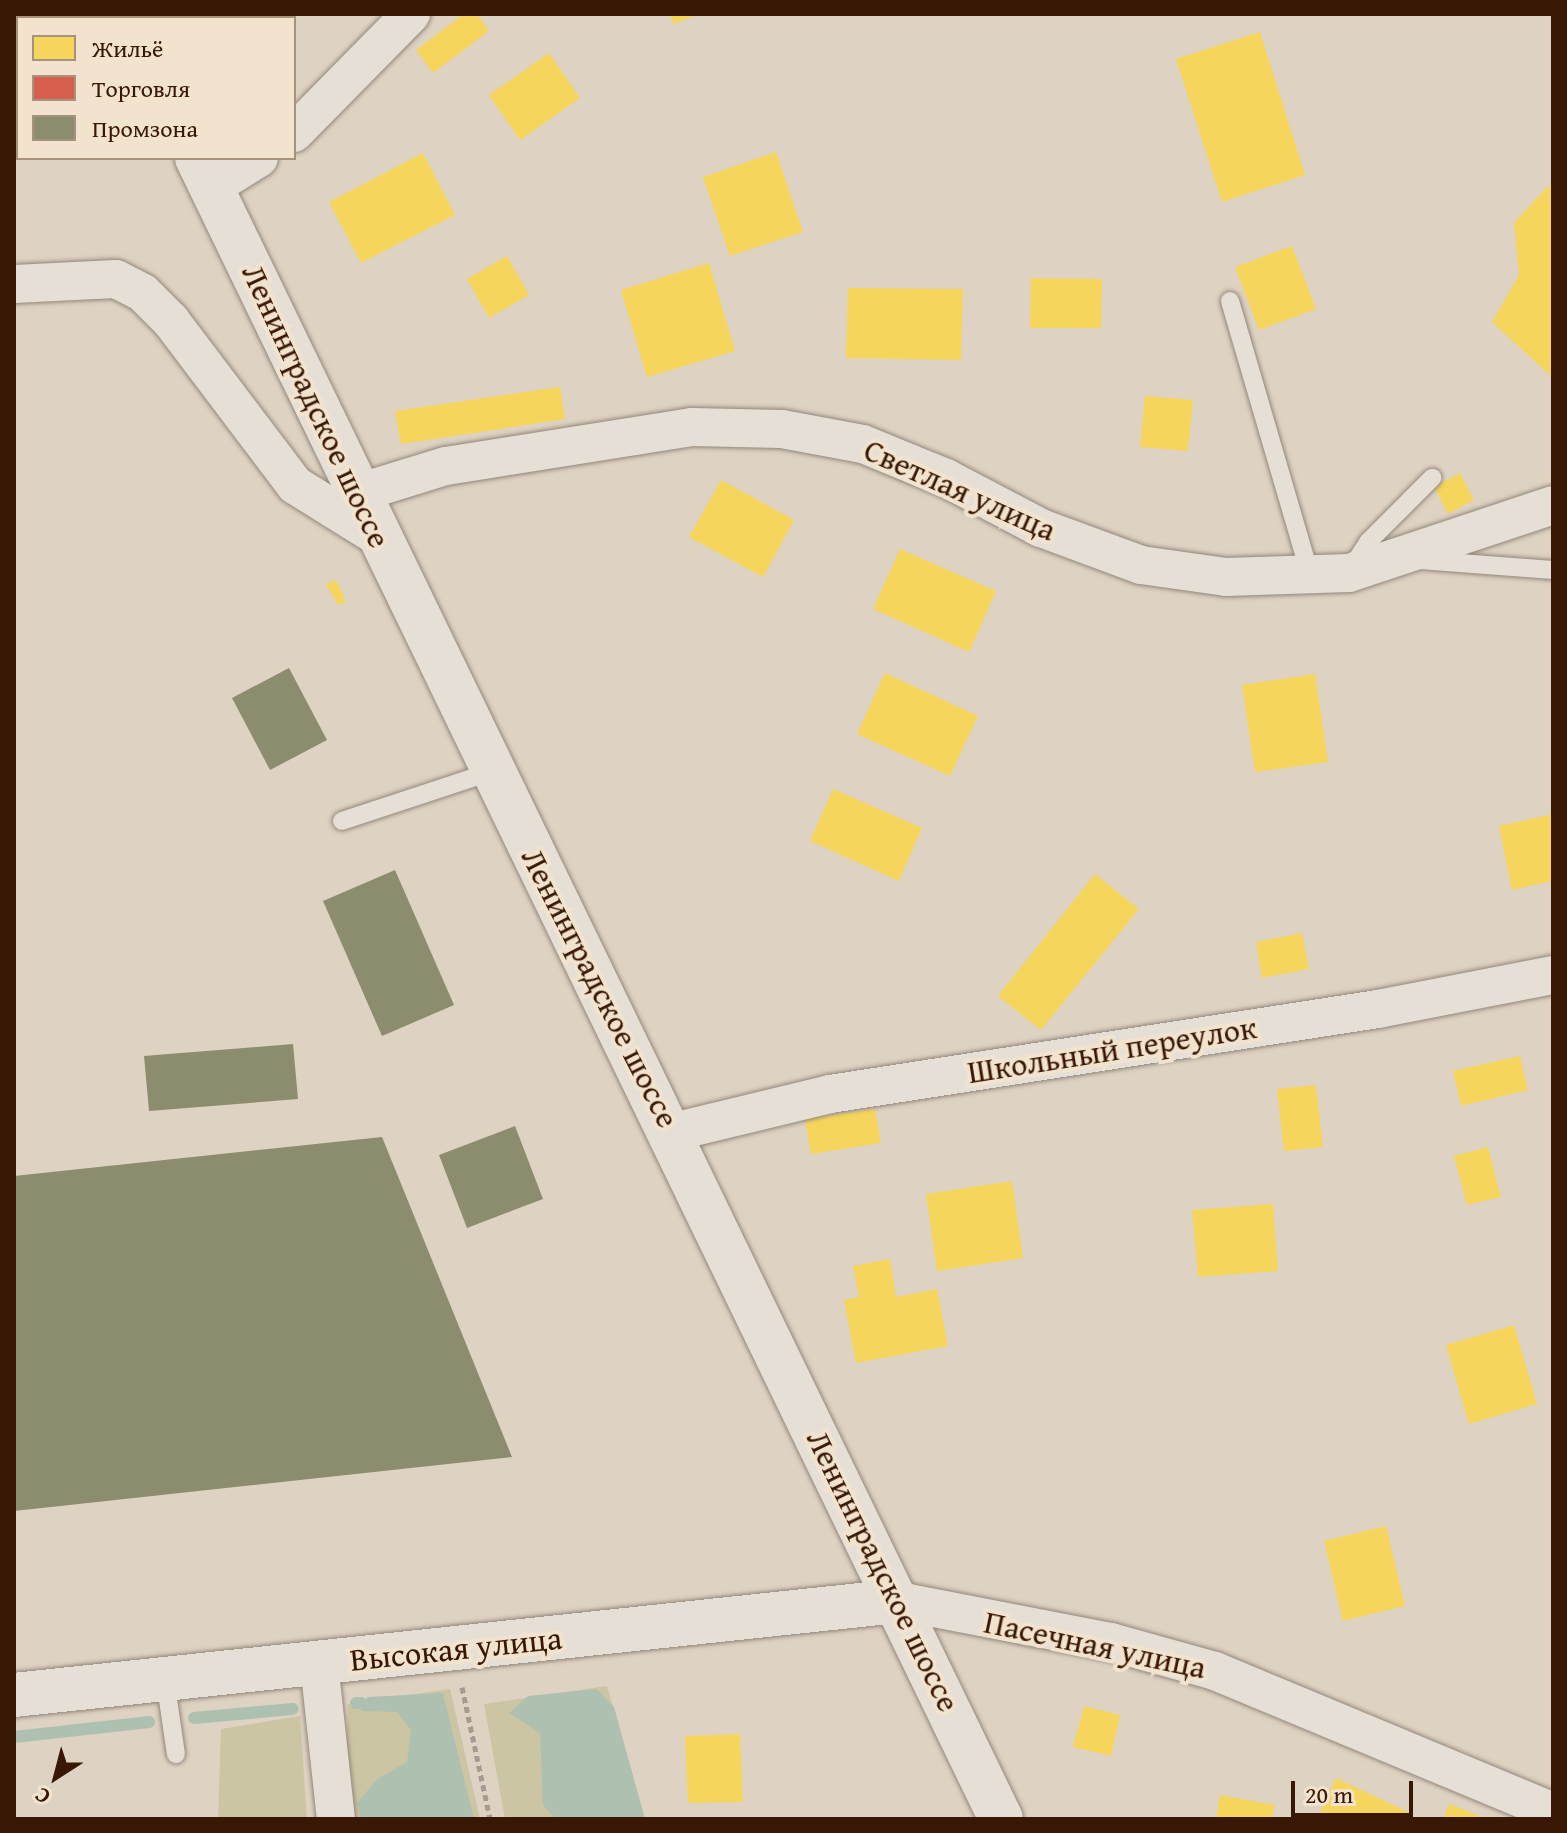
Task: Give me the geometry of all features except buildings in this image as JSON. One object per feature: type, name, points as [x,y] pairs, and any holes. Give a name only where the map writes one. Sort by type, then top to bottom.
[{"type":"main road","name":"Ленинградское шоссе","points":[[204,172],[490,772],[673,1132],[1001,1819]]},
{"type":"main road","name":"Высокая улица","points":[[14,1695],[898,1601]]},
{"type":"street","points":[[296,131],[411,14]]},
{"type":"street","points":[[204,172],[251,160]]},
{"type":"street","points":[[14,284],[116,279],[143,293],[171,321],[295,485],[377,536]]},
{"type":"street","name":"Светлая улица","points":[[358,493],[446,466],[692,427],[782,429],[863,444],[946,478],[1041,528],[1141,565],[1226,577],[1311,578],[1349,573],[1553,505]]},
{"type":"street","name":"Школьный переулок","points":[[673,1132],[830,1094],[1378,1009],[1553,975]]},
{"type":"street","name":"Пасечная улица","points":[[898,1601],[1111,1642],[1215,1671],[1553,1812]]},
{"type":"street","points":[[319,1663],[336,1819]]},
{"type":"lane","points":[[1230,301],[1311,578]]},
{"type":"lane","points":[[1349,573],[1368,542],[1432,478]]},
{"type":"lane","points":[[1397,558],[1553,570]]},
{"type":"lane","points":[[342,821],[490,772]]},
{"type":"lane","points":[[165,1679],[176,1754]]},
{"type":"path","points":[[454,1649],[490,1819]]},
{"type":"shaded area","points":[[607,1686],[645,1819],[505,1819],[484,1704]]},
{"type":"shaded area","points":[[450,1689],[480,1819],[345,1819],[348,1704]]},
{"type":"shaded area","points":[[597,1689],[614,1707],[645,1819],[556,1819],[543,1805],[540,1733],[509,1713],[528,1696]]},
{"type":"shaded area","points":[[443,1693],[474,1819],[361,1819],[357,1803],[377,1779],[407,1762],[411,1731],[397,1712],[361,1711],[361,1703],[368,1697]]},
{"type":"shaded area","points":[[300,1716],[307,1819],[218,1819],[221,1729]]},
{"type":"waterway","points":[[356,1703],[361,1703]]},
{"type":"waterway","points":[[194,1718],[293,1709]]},
{"type":"waterway","points":[[14,1737],[149,1722]]}]
